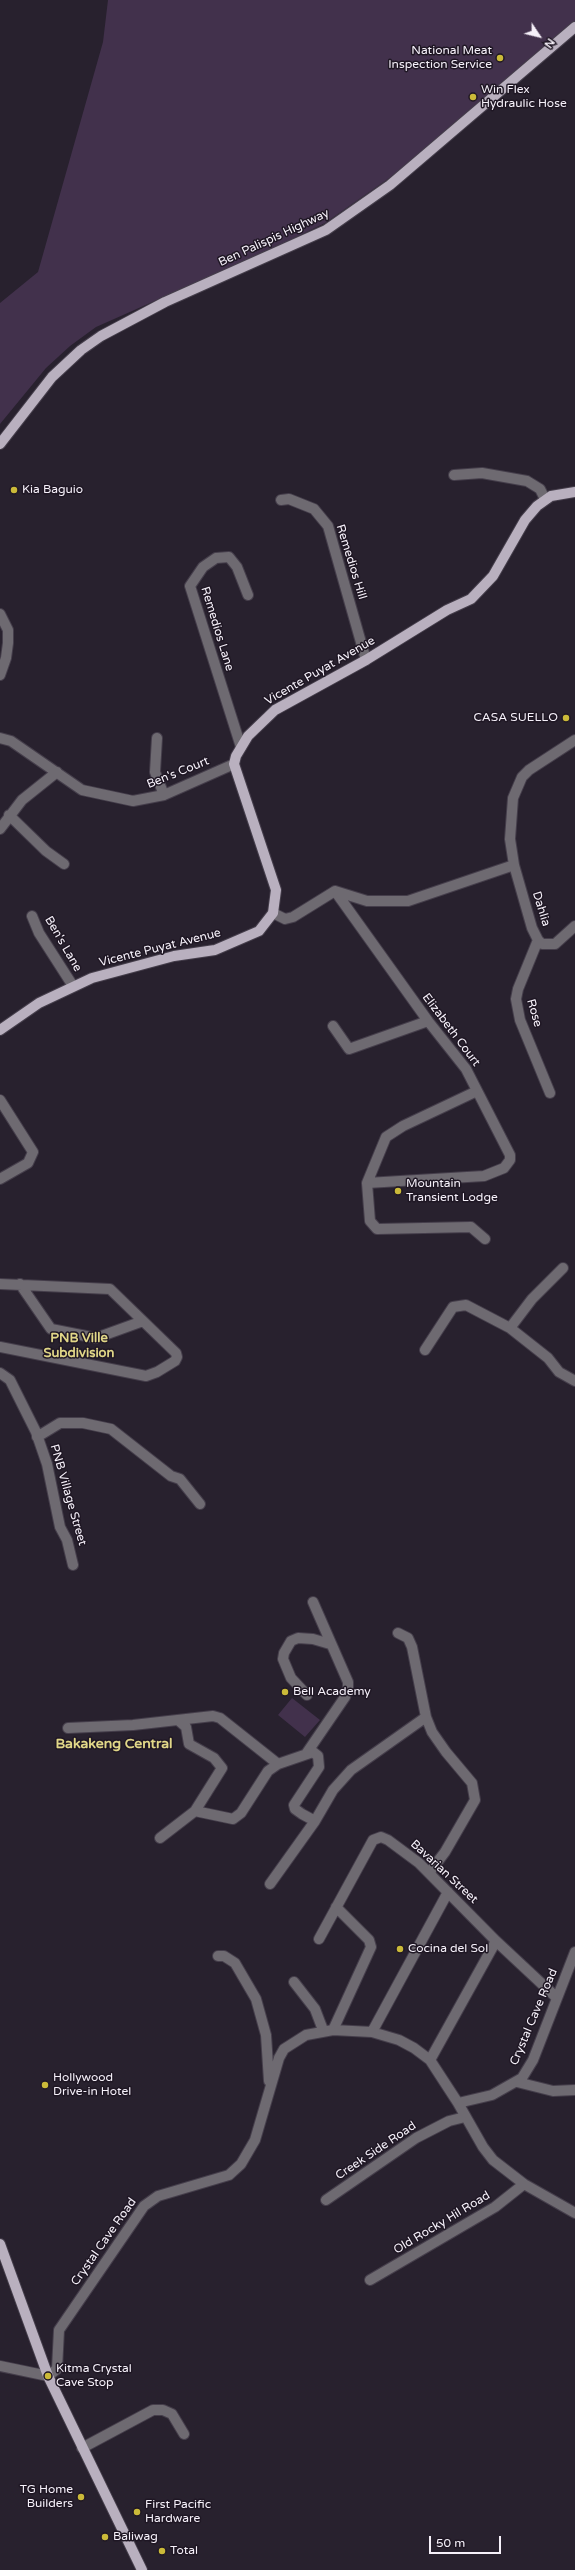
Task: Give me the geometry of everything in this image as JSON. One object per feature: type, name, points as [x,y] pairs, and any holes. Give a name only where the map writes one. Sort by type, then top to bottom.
[{"type":"main road","name":"Ben Palispis Highway","points":[[0,444],[52,377],[81,350],[101,336],[165,302],[326,230],[390,185],[575,27]]},
{"type":"main road","name":"Vicente Puyat Avenue","points":[[234,764],[241,747],[256,727],[275,710],[366,660],[447,610],[471,599],[484,588],[525,520],[545,499],[563,492],[575,492]]},
{"type":"main road","points":[[234,764],[272,875],[276,901],[274,913]]},
{"type":"main road","name":"Vicente Puyat Avenue","points":[[0,1030],[39,1004],[73,986],[147,963],[215,950],[233,944],[259,931],[274,913]]},
{"type":"main road","points":[[0,2244],[48,2376],[142,2570]]},
{"type":"street","points":[[454,475],[482,473],[527,481],[540,489],[545,499]]},
{"type":"street","name":"Remedios Hill","points":[[281,500],[289,499],[314,509],[328,526],[366,660]]},
{"type":"street","name":"Remedios Lane","points":[[241,747],[190,586],[203,567],[216,558],[229,557],[237,567],[248,595]]},
{"type":"street","points":[[0,614],[8,630],[8,643],[6,658],[0,675]]},
{"type":"street","name":"Ben's Court","points":[[0,738],[11,741],[82,790],[133,801],[164,795],[234,764]]},
{"type":"street","points":[[157,738],[156,772],[164,795]]},
{"type":"street","name":"Dahlia","points":[[575,740],[529,770],[517,787],[510,817],[510,839],[514,865],[532,928],[538,940],[542,944],[555,944],[575,926]]},
{"type":"street","points":[[0,829],[9,815],[22,800],[57,772]]},
{"type":"street","points":[[9,815],[46,851],[64,864]]},
{"type":"street","points":[[274,913],[285,920],[294,917],[335,891],[368,901],[408,901],[514,865]]},
{"type":"street","name":"Elizabeth Court","points":[[335,891],[428,1021],[466,1070],[510,1155],[510,1160],[504,1168],[484,1176],[367,1183]]},
{"type":"street","name":"Ben's Lane","points":[[32,916],[39,933],[73,986]]},
{"type":"street","name":"Rose","points":[[538,940],[518,989],[516,999],[520,1020],[550,1093]]},
{"type":"street","points":[[333,1026],[349,1049],[428,1021]]},
{"type":"street","points":[[477,1092],[403,1126],[386,1137],[367,1183],[370,1221],[377,1229],[471,1227],[485,1239]]},
{"type":"street","points":[[0,1100],[33,1152],[28,1163],[0,1179]]},
{"type":"street","points":[[510,1328],[532,1299],[563,1268]]},
{"type":"street","points":[[0,1284],[110,1289],[176,1352],[177,1357],[175,1361],[157,1372],[146,1376],[0,1347]]},
{"type":"street","points":[[20,1284],[50,1329],[96,1338],[143,1321]]},
{"type":"street","points":[[425,1350],[448,1312],[458,1305],[466,1305],[510,1328],[544,1354],[559,1372],[575,1381]]},
{"type":"street","name":"PNB Village Street","points":[[0,1373],[10,1380],[15,1388],[37,1437],[47,1464],[60,1527],[67,1540],[73,1564]]},
{"type":"street","points":[[37,1437],[60,1423],[83,1423],[111,1429],[171,1476],[180,1479],[200,1504]]},
{"type":"street","points":[[306,1754],[345,1697],[348,1688],[348,1682],[330,1644],[313,1602]]},
{"type":"street","points":[[398,1633],[408,1638],[412,1646],[426,1717],[432,1732],[446,1752],[472,1783],[475,1800],[445,1852],[429,1874]]},
{"type":"street","points":[[307,1695],[291,1678],[283,1659],[284,1653],[291,1641],[298,1638],[313,1639],[330,1644]]},
{"type":"street","points":[[68,1728],[133,1725],[207,1715],[220,1718],[278,1764]]},
{"type":"street","points":[[270,1884],[315,1821],[333,1790],[351,1770],[426,1717]]},
{"type":"street","points":[[160,1838],[195,1811],[222,1768],[214,1758],[189,1744],[186,1727],[178,1720]]},
{"type":"street","points":[[195,1811],[211,1812],[228,1819],[233,1819],[241,1813],[268,1771],[278,1764],[306,1754],[315,1753],[320,1763],[294,1805],[295,1809],[315,1821]]},
{"type":"street","name":"Bavarian Street","points":[[319,1939],[377,1838],[388,1840],[429,1874],[496,1941],[557,1998]]},
{"type":"street","points":[[372,2032],[448,1892]]},
{"type":"street","points":[[328,2030],[371,1947],[369,1940],[336,1907]]},
{"type":"street","points":[[430,2060],[496,1941]]},
{"type":"street","name":"Crystal Cave Road","points":[[48,2376],[57,2369],[58,2330],[144,2206],[158,2196],[229,2175],[234,2171],[255,2140],[278,2058],[284,2048],[306,2034],[328,2030],[372,2032],[399,2040],[430,2060],[458,2103],[492,2094],[522,2078],[533,2060],[575,1952]]},
{"type":"street","points":[[218,1956],[228,1958],[234,1963],[256,1999],[266,2035],[270,2088]]},
{"type":"street","points":[[294,1982],[315,2009],[328,2030]]},
{"type":"street","points":[[517,2082],[553,2091],[575,2090]]},
{"type":"street","points":[[458,2103],[465,2117],[493,2160],[524,2184],[575,2213]]},
{"type":"street","name":"Creek Side Road","points":[[326,2200],[416,2138],[449,2121],[465,2117]]},
{"type":"street","name":"Old Rocky Hil Road","points":[[370,2280],[495,2207],[524,2184]]},
{"type":"street","points":[[0,2366],[48,2376]]},
{"type":"street","points":[[82,2448],[153,2410],[172,2414],[184,2434]]},
{"type":"shaded area","points":[[108,0],[575,0],[575,24],[405,167],[325,223],[272,249],[96,327],[70,346],[46,368],[0,424],[0,303],[38,272],[103,42]]},
{"type":"shaded area","points":[[292,1698],[320,1720],[305,1737],[278,1715]]},
{"type":"place","name":"National Meat Inspection Service","points":[[500,58]]},
{"type":"place","name":"Win Flex Hydraulic Hose","points":[[473,97]]},
{"type":"place","name":"Kia Baguio","points":[[14,490]]},
{"type":"place","name":"CASA SUELLO","points":[[566,718]]},
{"type":"place","name":"Mountain Transient Lodge","points":[[398,1191]]},
{"type":"place","name":"Bell Academy","points":[[285,1692]]},
{"type":"place","name":"Cocina del Sol","points":[[400,1949]]},
{"type":"place","name":"Hollywood Drive-in Hotel","points":[[45,2085]]},
{"type":"place","name":"Kitma Crystal Cave Stop","points":[[48,2376]]},
{"type":"place","name":"TG Home Builders","points":[[81,2497]]},
{"type":"place","name":"First Pacific Hardware","points":[[137,2512]]},
{"type":"place","name":"Baliwag","points":[[105,2537]]},
{"type":"place","name":"Total","points":[[162,2551]]},
{"type":"district","name":"PNB Ville Subdivision","points":[[79,1346]]},
{"type":"district","name":"Bakakeng Central","points":[[114,1744]]}]
